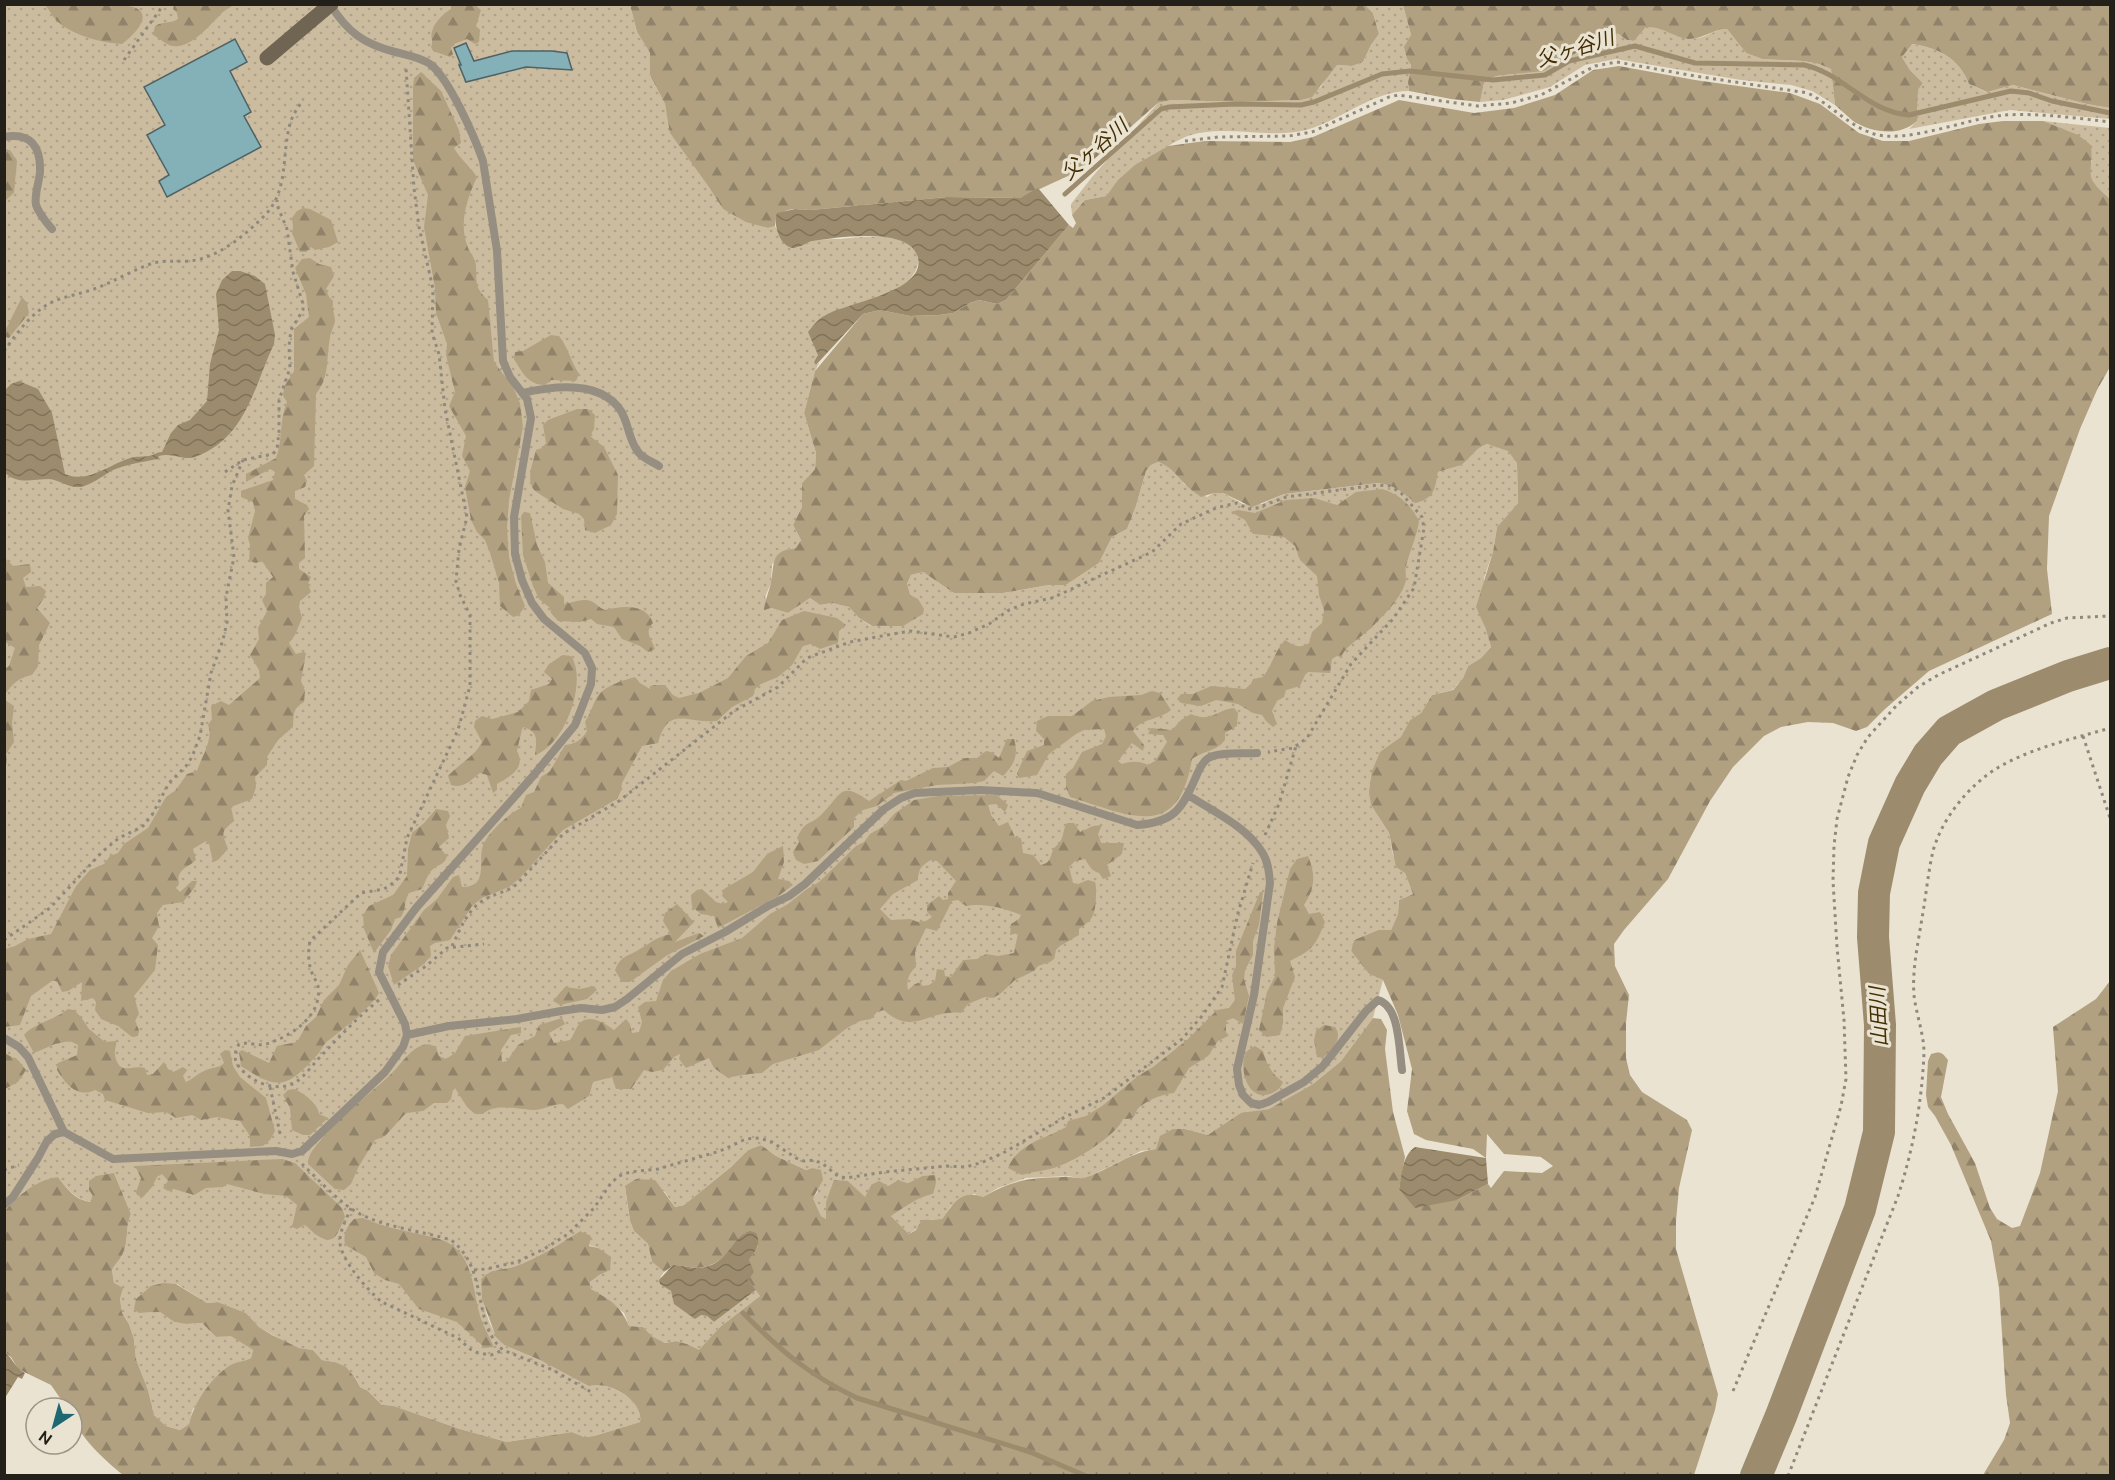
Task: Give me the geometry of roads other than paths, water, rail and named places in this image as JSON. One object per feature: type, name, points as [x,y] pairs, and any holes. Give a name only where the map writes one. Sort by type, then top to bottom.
[{"type":"street","points":[[267,58],[330,4]]},
{"type":"lane","points":[[4,1038],[19,1047],[28,1057],[64,1132],[113,1159],[276,1151],[292,1154],[302,1150],[385,1072],[403,1047],[407,1035],[405,1024],[379,972],[383,952],[416,908],[575,725],[591,684],[592,668],[585,653],[544,620],[532,603],[522,580],[515,554],[514,517],[531,418],[527,399],[510,377],[503,361],[497,251],[483,161],[450,91],[437,70],[416,57],[387,50],[358,38],[340,20],[330,4]]},
{"type":"lane","points":[[4,137],[22,135],[32,141],[38,155],[40,171],[36,204],[52,229]]},
{"type":"lane","points":[[523,393],[553,387],[589,389],[602,394],[621,411],[634,446],[640,455],[659,466]]},
{"type":"lane","points":[[407,1035],[449,1026],[517,1019],[581,1008],[602,1010],[615,1007],[682,954],[789,896],[805,884],[884,809],[908,795],[936,791],[980,790],[1037,793],[1137,825],[1166,820],[1179,811],[1199,769],[1207,759],[1216,755],[1257,753]]},
{"type":"lane","points":[[1188,795],[1241,830],[1260,848],[1269,867],[1270,883],[1254,995],[1237,1069],[1239,1085],[1244,1095],[1251,1102],[1259,1105],[1304,1082],[1323,1066],[1366,1011],[1378,1000],[1391,1009],[1396,1025],[1402,1070]]},
{"type":"lane","points":[[4,1205],[13,1197],[47,1141],[55,1134],[64,1132]]},
{"type":"water","points":[[1038,188],[1069,225],[1006,300],[997,304],[979,300],[953,313],[939,315],[910,316],[880,310],[863,314],[816,365],[814,362],[818,355],[808,332],[815,323],[834,311],[899,287],[911,278],[918,268],[917,255],[911,246],[900,240],[870,236],[824,239],[792,248],[780,239],[776,223],[777,213],[795,209],[811,210],[947,197],[1020,198]]},
{"type":"water","points":[[232,271],[255,276],[265,284],[275,335],[274,344],[246,410],[226,438],[212,449],[195,457],[159,456],[158,459],[113,470],[80,487],[49,479],[15,479],[5,473],[5,390],[11,384],[19,381],[38,389],[52,413],[65,474],[82,477],[130,458],[162,452],[171,433],[178,425],[190,420],[207,401],[210,364],[219,330],[216,294],[222,280]]},
{"type":"water","points":[[1415,1147],[1486,1158],[1488,1184],[1457,1200],[1415,1208],[1399,1189],[1405,1160]]},
{"type":"water","points":[[750,1231],[756,1233],[758,1237],[757,1247],[749,1260],[754,1272],[748,1280],[756,1290],[714,1322],[707,1316],[701,1315],[695,1319],[674,1304],[671,1291],[660,1284],[659,1280],[673,1265],[697,1268],[708,1266],[723,1257],[738,1239]]},
{"type":"water","points":[[5,1352],[25,1373],[22,1379],[18,1377],[5,1398]]},
{"type":"waterway","name":"父ヶ谷川","points":[[1065,194],[1161,109],[1235,104],[1301,105],[1314,102],[1382,74],[1410,71],[1493,80],[1545,75],[1569,61],[1635,46],[1695,63],[1804,65],[1831,76],[1880,107],[1909,115],[2011,91],[2029,93],[2052,101],[2110,113]]},
{"type":"waterway","name":"山田川","points":[[1756,1476],[1860,1209],[1879,1132],[1880,1025],[1873,937],[1874,893],[1884,843],[1910,785],[1928,755],[1949,731],[1996,705],[2068,676],[2110,663]]},
{"type":"waterway","points":[[743,1313],[796,1361],[857,1398],[1030,1452],[1086,1476]]}]
